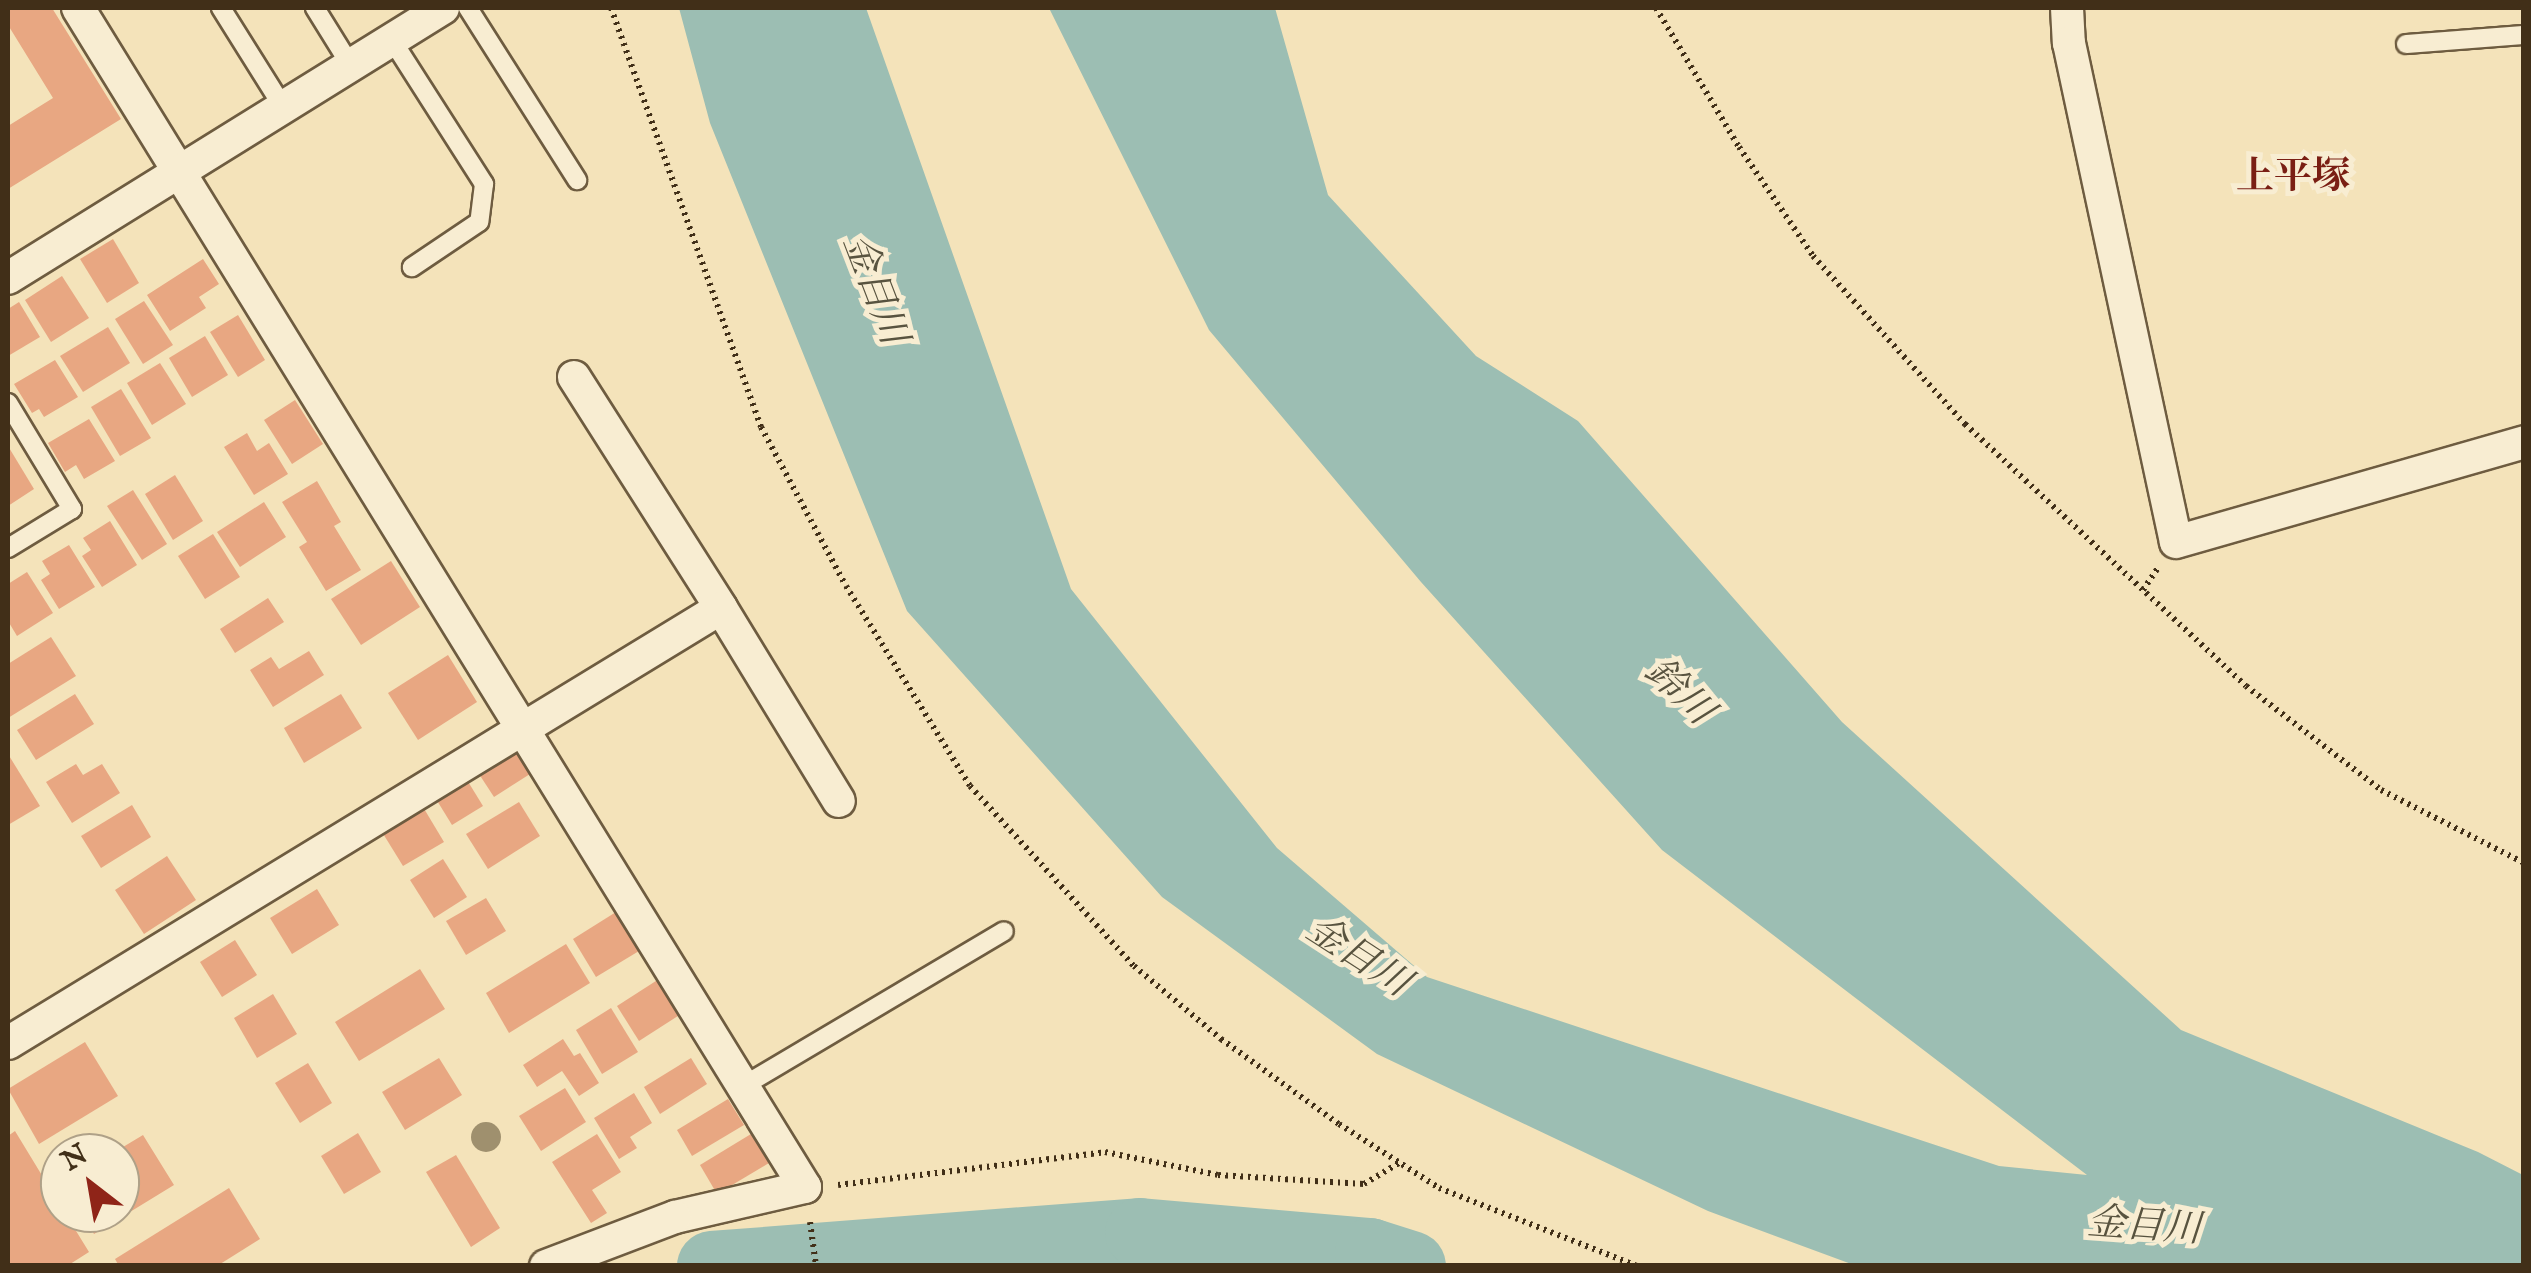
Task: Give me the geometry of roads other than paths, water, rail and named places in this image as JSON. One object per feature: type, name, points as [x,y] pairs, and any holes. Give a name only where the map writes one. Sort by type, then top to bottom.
[{"type":"street","points":[[78,8],[806,1187],[675,1218],[546,1266]]},
{"type":"street","points":[[8,278],[443,8]]},
{"type":"street","points":[[2067,8],[2069,43],[2176,542],[2524,442]]},
{"type":"street","points":[[574,377],[838,802]]},
{"type":"street","points":[[8,1042],[721,608]]},
{"type":"lane","points":[[221,8],[284,107]]},
{"type":"lane","points":[[315,8],[351,66]]},
{"type":"lane","points":[[468,8],[577,180]]},
{"type":"lane","points":[[2406,44],[2524,34]]},
{"type":"lane","points":[[392,40],[484,184],[479,222],[412,268]]},
{"type":"lane","points":[[8,404],[72,510],[8,548]]},
{"type":"lane","points":[[745,1085],[1004,931]]},
{"type":"water","points":[[679,8],[866,8],[1071,589],[1277,848],[1427,977],[1999,1166],[2087,1175],[1662,850],[1421,582],[1209,330],[1049,8],[1275,8],[1328,195],[1476,356],[1578,421],[1842,722],[2181,1030],[2478,1152],[2523,1175],[2523,1265],[1854,1265],[1708,1211],[1377,1054],[1162,897],[907,611],[710,123]]},
{"type":"waterway","points":[[712,1266],[1140,1233],[1370,1253],[1411,1266]]},
{"type":"district","name":"上平塚","points":[[2293,179]]},
{"type":"water label","name":"金目川","points":[[873,290]]},
{"type":"water label","name":"鈴川","points":[[1678,693]]},
{"type":"water label","name":"金目川","points":[[1357,958]]},
{"type":"water label","name":"金目川","points":[[2144,1228]]}]
